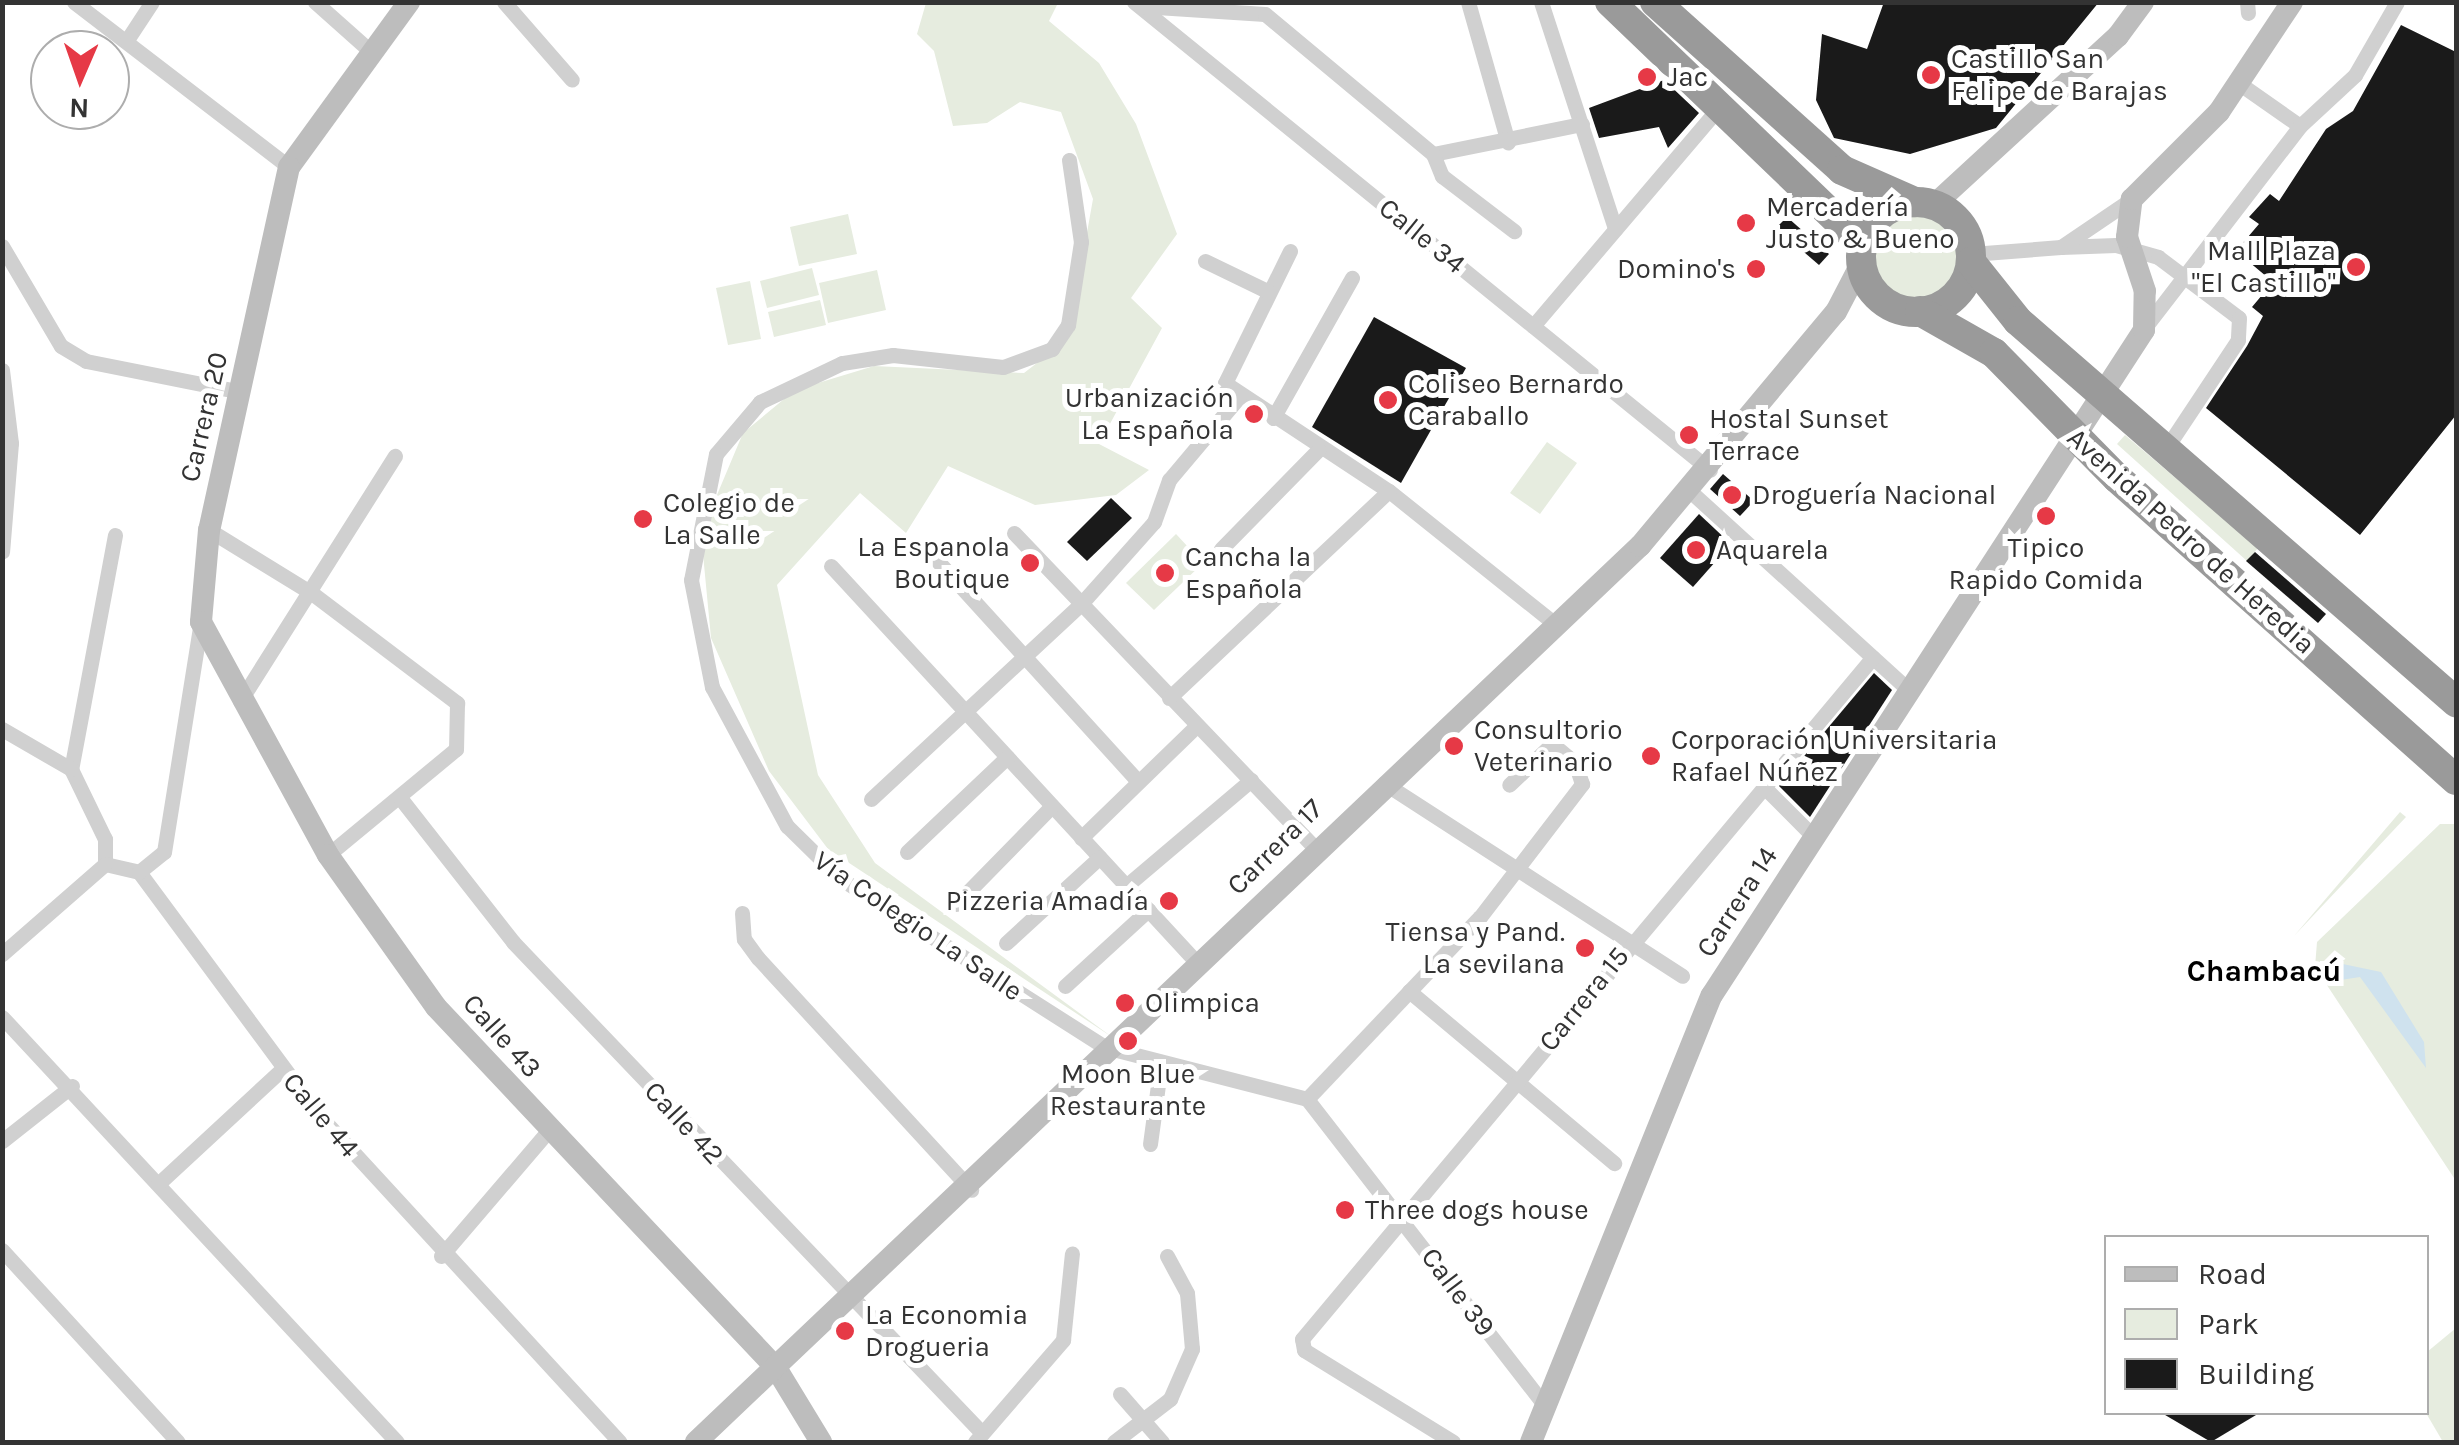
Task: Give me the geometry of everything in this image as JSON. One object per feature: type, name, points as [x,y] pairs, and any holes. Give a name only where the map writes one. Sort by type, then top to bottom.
[{"type":"highway","points":[[1610,2],[1720,106],[1862,254],[1875,294],[1920,311],[1956,294],[1971,258],[1960,224],[1924,204],[1842,170],[1655,2]]},
{"type":"highway","points":[[1862,254],[1880,215],[1924,204]]},
{"type":"highway","name":"Avenida Pedro de Heredia","points":[[1971,258],[2005,309],[2106,392],[2456,702]]},
{"type":"highway","name":"Avenida Pedro de Heredia","points":[[1920,311],[1980,340],[2076,438],[2456,780]]},
{"type":"main road","name":"Carrera 20","points":[[201,622],[209,530],[288,167],[408,2]]},
{"type":"main road","points":[[1924,204],[2118,36],[2143,2]]},
{"type":"main road","points":[[2144,330],[2145,291],[2129,248],[2132,199],[2240,84],[2292,2]]},
{"type":"main road","name":"Carrera 17","points":[[696,1442],[1117,1051],[1382,782],[1691,492],[1836,312],[1862,254]]},
{"type":"main road","name":"Carrera 14","points":[[1531,1442],[1691,1034],[2144,330]]},
{"type":"main road","name":"Calle 43","points":[[201,622],[240,701],[328,855],[436,1008],[548,1131],[776,1368],[821,1442]]},
{"type":"street","points":[[74,2],[113,30]]},
{"type":"street","points":[[130,35],[152,2]]},
{"type":"street","points":[[315,2],[370,50]]},
{"type":"street","points":[[504,2],[572,80]]},
{"type":"street","points":[[516,16],[530,2]]},
{"type":"street","points":[[1468,2],[1508,142]]},
{"type":"street","points":[[1541,2],[1615,229]]},
{"type":"street","points":[[2144,330],[2300,126],[2355,74],[2396,2]]},
{"type":"street","points":[[1138,4],[1265,14],[1433,154],[1442,176],[1514,230]]},
{"type":"street","name":"Calle 34","points":[[1138,4],[1710,470]]},
{"type":"street","points":[[130,42],[288,167]]},
{"type":"street","points":[[2240,84],[2300,126]]},
{"type":"street","points":[[1533,326],[1720,106]]},
{"type":"street","points":[[1433,154],[1508,142],[1582,124]]},
{"type":"street","name":"Vía Colegio La Salle","points":[[1069,160],[1082,242],[1062,338],[1020,366],[894,355],[842,363],[760,402],[716,454],[691,580],[712,687],[798,842],[841,879],[1117,1051]]},
{"type":"street","points":[[2061,246],[2132,199]]},
{"type":"street","points":[[2,246],[61,346],[86,361],[241,392]]},
{"type":"street","points":[[1971,258],[2061,246],[2129,248],[2184,273],[2235,312],[2241,332],[2167,446]]},
{"type":"street","points":[[1290,251],[1225,383],[1318,450],[1389,491],[1554,624]]},
{"type":"street","points":[[1206,261],[1269,292]]},
{"type":"street","points":[[1273,418],[1352,278]]},
{"type":"street","points":[[2,370],[12,443],[2,552]]},
{"type":"street","points":[[870,799],[1080,605],[1154,522],[1170,480],[1239,396]]},
{"type":"street","points":[[1221,549],[1318,450]]},
{"type":"street","points":[[240,701],[313,594],[396,456]]},
{"type":"street","points":[[1170,698],[1389,491]]},
{"type":"street","points":[[1691,492],[1911,692]]},
{"type":"street","points":[[209,530],[313,594],[444,688],[462,729],[456,749],[401,799],[328,855]]},
{"type":"street","points":[[1014,533],[1315,848]]},
{"type":"street","points":[[71,769],[116,534]]},
{"type":"street","points":[[933,556],[1138,782]]},
{"type":"street","points":[[831,566],[1200,966]]},
{"type":"street","name":"Carrera 20","points":[[138,872],[164,852],[201,622]]},
{"type":"street","name":"Carrera 15","points":[[1452,1442],[1300,1345],[1400,1216],[1873,657]]},
{"type":"street","points":[[1081,838],[1196,726]]},
{"type":"street","points":[[2,729],[71,769],[105,839],[105,864],[2,954]]},
{"type":"street","points":[[1117,1051],[1307,1099],[1519,870],[1582,784],[1576,763],[1552,744],[1508,786]]},
{"type":"street","points":[[907,852],[1007,757]]},
{"type":"street","points":[[1126,886],[1251,780]]},
{"type":"street","points":[[1382,782],[1682,976]]},
{"type":"street","points":[[1763,786],[1815,838]]},
{"type":"street","name":"Calle 42","points":[[401,799],[513,942],[978,1438]]},
{"type":"street","points":[[956,904],[1052,806]]},
{"type":"street","points":[[1006,943],[1100,858]]},
{"type":"street","points":[[105,864],[138,872]]},
{"type":"street","name":"Calle 44","points":[[138,872],[282,1068],[442,1256],[620,1442]]},
{"type":"street","points":[[1065,986],[1148,910]]},
{"type":"street","points":[[742,913],[758,958],[971,1190]]},
{"type":"street","points":[[1408,992],[1512,1086],[1614,1163]]},
{"type":"street","points":[[2,1017],[72,1086],[397,1442]]},
{"type":"street","points":[[1150,1144],[1161,1063]]},
{"type":"street","points":[[158,1184],[282,1068]]},
{"type":"street","points":[[2,1141],[72,1086]]},
{"type":"street","name":"Calle 39","points":[[1307,1099],[1544,1406]]},
{"type":"street","points":[[442,1256],[548,1131]]},
{"type":"street","points":[[2,1250],[178,1442]]},
{"type":"street","points":[[978,1438],[1063,1340],[1072,1252]]},
{"type":"street","points":[[1114,1442],[1145,1422],[1170,1398],[1192,1349],[1187,1292],[1167,1256]]},
{"type":"street","points":[[1120,1394],[1162,1442]]},
{"type":"green space","points":[[926,3],[1058,3],[1049,21],[1099,63],[1136,124],[1177,234],[1131,298],[1162,328],[1099,444],[1149,470],[1116,495],[1035,505],[948,466],[906,533],[860,493],[777,585],[818,775],[875,863],[1112,1037],[828,849],[769,771],[711,638],[701,533],[743,433],[795,390],[874,366],[1024,373],[1068,339],[1093,199],[1061,112],[1020,102],[987,123],[953,126],[934,51],[917,34]]},
{"type":"green space","points":[[1916,211],[1947,224],[1960,255],[1947,286],[1916,299],[1885,286],[1872,255],[1885,224]]},
{"type":"green space","points":[[848,214],[857,254],[799,266],[790,227]]},
{"type":"green space","points":[[812,268],[819,295],[767,308],[760,281]]},
{"type":"green space","points":[[877,270],[886,310],[828,323],[819,283]]},
{"type":"green space","points":[[750,281],[761,339],[728,345],[716,288]]},
{"type":"green space","points":[[820,300],[826,325],[774,337],[768,312]]},
{"type":"green space","points":[[2125,435],[2258,548],[2247,561],[2117,444]]},
{"type":"green space","points":[[1547,442],[1577,463],[1540,514],[1510,493]]},
{"type":"green space","name":"Cancha la Española","points":[[1176,534],[1203,563],[1154,610],[1126,583]]},
{"type":"green space","points":[[2400,812],[2406,817],[2294,936]]},
{"type":"green space","points":[[2440,824],[2456,824],[2456,1181],[2315,967],[2317,942]]},
{"type":"green space","points":[[2456,1328],[2456,1442],[2443,1442],[2427,1415],[2429,1350]]},
{"type":"water","points":[[2338,963],[2381,972],[2424,1042],[2426,1068],[2360,977],[2334,981]]},
{"type":"building","name":"Castillo San Felipe de Barajas","points":[[1884,2],[2099,2],[1996,128],[1910,154],[1834,138],[1816,100],[1822,34],[1867,49]]},
{"type":"building","name":"Mall Plaza \"El Castillo\"","points":[[2401,25],[2456,52],[2456,415],[2360,535],[2206,408],[2263,316],[2252,307],[2273,282],[2236,251],[2259,224],[2249,217],[2270,194],[2279,201],[2326,129],[2353,111]]},
{"type":"building","points":[[1664,80],[1699,113],[1668,148],[1659,127],[1599,138],[1589,108]]},
{"type":"building","points":[[1787,217],[1829,254],[1819,265],[1776,228]]},
{"type":"building","name":"Coliseo Bernardo Caraballo","points":[[1374,317],[1466,368],[1401,483],[1312,427]]},
{"type":"building","name":"Droguería Nacional","points":[[1723,474],[1754,501],[1740,516],[1710,489]]},
{"type":"building","points":[[1111,498],[1132,518],[1087,561],[1067,542]]},
{"type":"building","name":"Aquarela","points":[[1699,514],[1731,544],[1693,587],[1660,558]]},
{"type":"building","points":[[2255,552],[2326,614],[2318,623],[2246,561]]},
{"type":"building","points":[[1874,673],[1892,690],[1810,817],[1779,786]]},
{"type":"building","points":[[2165,1415],[2256,1415],[2211,1442]]},
{"type":"place","name":"Castillo San Felipe de Barajas","points":[[1931,75]]},
{"type":"place","name":"Jac","points":[[1647,77]]},
{"type":"place","name":"Mercadería Justo & Bueno","points":[[1746,223]]},
{"type":"place","name":"Mall Plaza \"El Castillo\"","points":[[2356,267]]},
{"type":"place","name":"Domino's","points":[[1756,269]]},
{"type":"place","name":"Coliseo Bernardo Caraballo","points":[[1388,400]]},
{"type":"place","name":"Urbanización La Española","points":[[1254,414]]},
{"type":"place","name":"Hostal Sunset Terrace","points":[[1689,435]]},
{"type":"place","name":"Droguería Nacional","points":[[1732,495]]},
{"type":"place","name":"Tipico Rapido Comida","points":[[2046,516]]},
{"type":"place","name":"Colegio de La Salle","points":[[643,519]]},
{"type":"place","name":"Aquarela","points":[[1696,550]]},
{"type":"place","name":"La Espanola Boutique","points":[[1030,563]]},
{"type":"place","name":"Cancha la Española","points":[[1165,573]]},
{"type":"place","name":"Consultorio Veterinario","points":[[1454,746]]},
{"type":"place","name":"Corporación Universitaria Rafael Núñez","points":[[1651,756]]},
{"type":"place","name":"Pizzeria Amadía","points":[[1169,901]]},
{"type":"place","name":"Tiensa y Pand. La sevilana","points":[[1585,948]]},
{"type":"place","name":"Olimpica","points":[[1125,1003]]},
{"type":"place","name":"Moon Blue Restaurante","points":[[1128,1041]]},
{"type":"place","name":"Three dogs house","points":[[1345,1210]]},
{"type":"place","name":"La Economia Drogueria","points":[[845,1331]]},
{"type":"district","name":"Chambacú","points":[[2264,971]]}]
